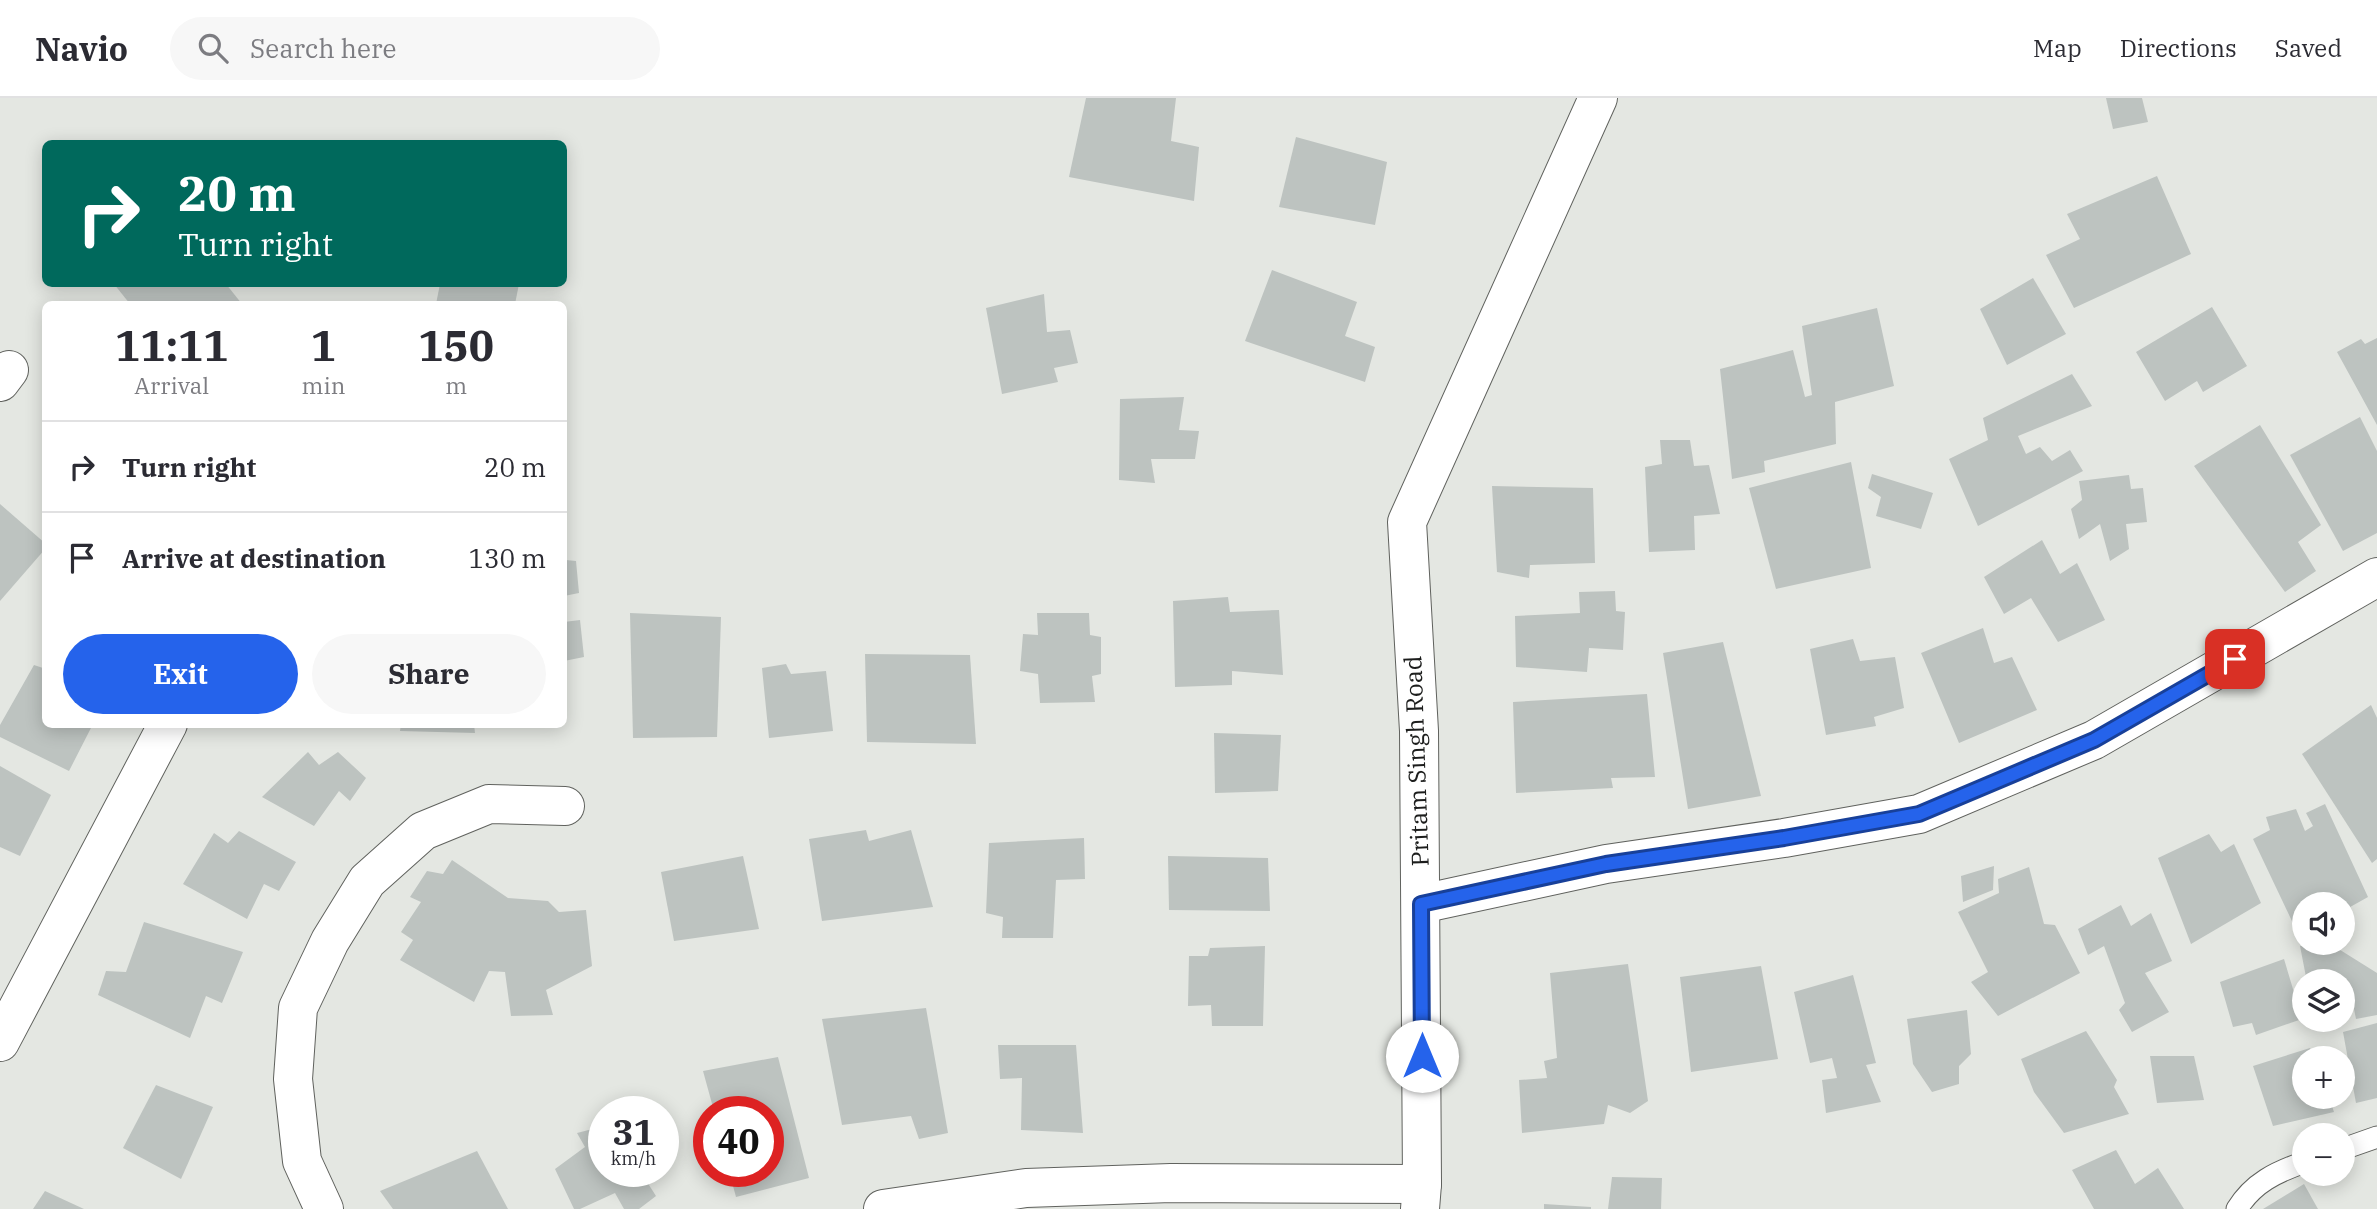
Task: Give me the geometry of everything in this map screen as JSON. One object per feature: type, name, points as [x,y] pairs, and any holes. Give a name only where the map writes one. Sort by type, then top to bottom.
[{"type":"street","name":"Pritam Singh Road","points":[[1421,1196],[1419,731],[1407,522],[1598,98]]},
{"type":"street","points":[[1421,904],[1606,864],[1784,838],[1919,814],[2094,740],[2377,578]]},
{"type":"street","points":[[0,1042],[165,728]]},
{"type":"street","points":[[324,1209],[302,1161],[293,1079],[298,1008],[330,941],[368,881],[424,831],[489,804],[565,806]]},
{"type":"street","points":[[883,1209],[1026,1188],[1171,1183],[1421,1196]]},
{"type":"lane","points":[[2355,1145],[2377,1137]]},
{"type":"lane","points":[[2237,1209],[2246,1194],[2266,1178],[2292,1167]]},
{"type":"building","points":[[1086,98],[1176,98],[1171,141],[1199,147],[1194,201],[1069,177]]},
{"type":"building","points":[[2106,98],[2142,98],[2148,122],[2113,129]]},
{"type":"building","points":[[1296,137],[1387,162],[1375,225],[1279,207]]},
{"type":"building","points":[[2157,176],[2191,254],[2074,308],[2046,255],[2080,239],[2067,214]]},
{"type":"building","points":[[1272,270],[1357,302],[1345,336],[1375,347],[1365,382],[1245,341]]},
{"type":"building","points":[[2033,278],[2066,334],[2007,365],[1980,309]]},
{"type":"building","points":[[116,287],[228,287],[240,301],[128,301]]},
{"type":"building","points":[[439,287],[518,287],[516,301],[437,301]]},
{"type":"building","points":[[1044,294],[1047,332],[1070,330],[1078,363],[1054,368],[1058,382],[1002,394],[986,308]]},
{"type":"building","points":[[2212,307],[2247,366],[2203,392],[2197,381],[2165,401],[2136,352]]},
{"type":"building","points":[[1877,308],[1894,386],[1835,402],[1836,444],[1764,461],[1765,472],[1732,479],[1720,369],[1793,350],[1805,397],[1812,395],[1802,326]]},
{"type":"building","points":[[2377,338],[2377,425],[2337,352],[2361,339],[2365,344]]},
{"type":"building","points":[[2072,374],[2092,406],[2018,436],[2026,454],[2040,447],[2052,461],[2070,450],[2083,471],[1978,526],[1949,459],[1988,440],[1983,418]]},
{"type":"building","points":[[1184,397],[1179,430],[1199,431],[1195,459],[1151,459],[1155,483],[1119,480],[1120,399]]},
{"type":"building","points":[[2360,417],[2377,451],[2377,533],[2343,551],[2290,455]]},
{"type":"building","points":[[2260,425],[2321,525],[2298,542],[2316,571],[2285,592],[2194,466]]},
{"type":"building","points":[[1660,440],[1690,440],[1694,466],[1709,465],[1720,514],[1694,516],[1695,550],[1649,552],[1645,467],[1662,464]]},
{"type":"building","points":[[1851,462],[1871,568],[1776,589],[1749,488]]},
{"type":"building","points":[[1872,474],[1933,493],[1921,529],[1876,516],[1881,497],[1868,488]]},
{"type":"building","points":[[2129,475],[2131,489],[2143,488],[2147,522],[2126,524],[2129,549],[2110,561],[2100,524],[2079,539],[2071,509],[2082,500],[2079,481]]},
{"type":"building","points":[[1492,486],[1593,488],[1595,563],[1530,565],[1529,578],[1497,572]]},
{"type":"building","points":[[0,504],[42,541],[42,553],[0,601]]},
{"type":"building","points":[[2042,540],[2060,574],[2077,563],[2105,620],[2058,642],[2031,598],[2004,614],[1984,577]]},
{"type":"building","points":[[567,560],[576,561],[579,593],[567,595]]},
{"type":"building","points":[[1615,591],[1616,611],[1625,612],[1623,650],[1589,648],[1587,672],[1516,667],[1515,616],[1580,613],[1579,592]]},
{"type":"building","points":[[1228,597],[1230,612],[1279,610],[1283,675],[1232,671],[1232,685],[1175,687],[1173,601]]},
{"type":"building","points":[[630,613],[721,617],[717,737],[633,738]]},
{"type":"building","points":[[1037,613],[1089,613],[1090,635],[1101,637],[1101,674],[1092,676],[1095,702],[1040,703],[1038,674],[1020,671],[1023,634],[1038,635]]},
{"type":"building","points":[[580,620],[584,657],[567,660],[567,622]]},
{"type":"building","points":[[1983,628],[1994,663],[2012,657],[2037,710],[1959,743],[1921,653]]},
{"type":"building","points":[[1853,639],[1860,661],[1895,657],[1904,708],[1874,717],[1876,726],[1826,735],[1810,649]]},
{"type":"building","points":[[1723,642],[1761,796],[1688,809],[1663,653]]},
{"type":"building","points":[[865,654],[970,655],[976,744],[867,742]]},
{"type":"building","points":[[786,664],[791,674],[826,671],[833,731],[769,738],[762,668]]},
{"type":"building","points":[[34,665],[42,668],[42,728],[91,728],[69,771],[0,737],[0,725]]},
{"type":"building","points":[[1647,694],[1655,777],[1611,778],[1613,788],[1516,793],[1513,702]]},
{"type":"building","points":[[2371,705],[2377,718],[2377,859],[2372,863],[2302,754]]},
{"type":"building","points":[[400,728],[474,728],[475,733],[400,731]]},
{"type":"building","points":[[1214,733],[1281,735],[1278,791],[1215,793]]},
{"type":"building","points":[[308,752],[319,765],[338,752],[366,778],[350,801],[339,791],[314,826],[262,797]]},
{"type":"building","points":[[0,766],[51,795],[20,856],[0,847]]},
{"type":"building","points":[[2325,804],[2368,897],[2355,904],[2355,892],[2292,892],[2292,921],[2253,839],[2270,830],[2266,817],[2296,809],[2305,831],[2313,826],[2306,813]]},
{"type":"building","points":[[866,830],[869,841],[911,830],[933,907],[822,921],[809,839]]},
{"type":"building","points":[[239,831],[296,862],[279,891],[264,884],[247,919],[183,884],[214,833],[228,843]]},
{"type":"building","points":[[2209,834],[2221,852],[2234,844],[2261,903],[2191,944],[2158,858]]},
{"type":"building","points":[[1084,838],[1085,879],[1056,880],[1053,938],[1002,938],[1003,917],[986,913],[989,843]]},
{"type":"building","points":[[743,856],[759,929],[674,941],[661,872]]},
{"type":"building","points":[[1168,856],[1268,858],[1270,911],[1169,910]]},
{"type":"building","points":[[452,860],[508,898],[548,901],[559,912],[586,910],[592,966],[546,990],[553,1015],[511,1016],[505,972],[489,971],[474,1002],[400,960],[413,940],[401,932],[421,902],[410,897],[427,871],[443,874]]},
{"type":"building","points":[[1994,866],[1993,890],[1963,902],[1961,876]]},
{"type":"building","points":[[2029,867],[2044,924],[2055,925],[2080,973],[1998,1016],[1971,982],[1988,972],[1958,912],[1999,893],[1998,879]]},
{"type":"building","points":[[2121,905],[2131,926],[2151,913],[2172,961],[2145,973],[2169,1012],[2132,1032],[2119,1010],[2125,1003],[2104,946],[2088,955],[2078,929]]},
{"type":"building","points":[[144,922],[243,952],[222,1003],[206,996],[190,1038],[98,995],[106,971],[126,972]]},
{"type":"building","points":[[1265,946],[1263,1026],[1212,1026],[1211,1005],[1188,1006],[1189,956],[1208,956],[1210,948]]},
{"type":"building","points":[[2302,955],[2348,955],[2377,973],[2377,1015],[2356,1019],[2355,969],[2304,969]]},
{"type":"building","points":[[2284,959],[2292,986],[2292,1022],[2256,1035],[2252,1023],[2233,1027],[2220,982]]},
{"type":"building","points":[[1628,964],[1648,1101],[1630,1113],[1608,1105],[1604,1124],[1522,1133],[1519,1080],[1547,1078],[1544,1061],[1557,1058],[1550,973]]},
{"type":"building","points":[[1761,966],[1778,1059],[1691,1072],[1680,977]]},
{"type":"building","points":[[1853,975],[1876,1063],[1866,1065],[1881,1102],[1826,1113],[1822,1080],[1837,1078],[1832,1058],[1810,1063],[1794,992]]},
{"type":"building","points":[[926,1008],[948,1133],[919,1139],[911,1116],[842,1125],[822,1019]]},
{"type":"building","points":[[1967,1010],[1971,1054],[1959,1066],[1959,1084],[1932,1092],[1913,1064],[1907,1019]]},
{"type":"building","points":[[2377,1023],[2377,1098],[2356,1103],[2355,1046],[2346,1046],[2343,1032],[2355,1032],[2355,1029]]},
{"type":"building","points":[[2086,1031],[2117,1080],[2114,1087],[2129,1114],[2064,1133],[2034,1092],[2021,1059]]},
{"type":"building","points":[[998,1045],[1076,1045],[1083,1133],[1021,1130],[1022,1078],[1000,1079]]},
{"type":"building","points":[[2292,1054],[2292,1109],[2333,1109],[2334,1112],[2273,1126],[2253,1066]]},
{"type":"building","points":[[2150,1056],[2194,1056],[2204,1100],[2157,1103]]},
{"type":"building","points":[[778,1057],[809,1178],[784,1185],[784,1096],[710,1096],[703,1071]]},
{"type":"building","points":[[156,1085],[213,1107],[181,1179],[123,1148]]},
{"type":"building","points":[[588,1130],[588,1187],[650,1187],[656,1196],[639,1209],[624,1209],[615,1193],[580,1209],[574,1209],[555,1169],[585,1147],[577,1133]]},
{"type":"building","points":[[2116,1150],[2135,1184],[2158,1168],[2184,1209],[2094,1209],[2072,1170]]},
{"type":"building","points":[[477,1151],[508,1209],[393,1209],[380,1191]]},
{"type":"building","points":[[1612,1177],[1662,1178],[1661,1209],[1608,1209]]},
{"type":"building","points":[[2301,1186],[2305,1186],[2318,1209],[2263,1209]]},
{"type":"building","points":[[733,1187],[774,1187],[736,1197]]},
{"type":"building","points":[[45,1191],[84,1209],[33,1209]]},
{"type":"building","points":[[1544,1204],[1591,1207],[1591,1209],[1544,1209]]},
{"type":"route","points":[[1422,1056],[1421,904],[1606,864],[1784,838],[1919,814],[2094,740],[2235,659]]}]
